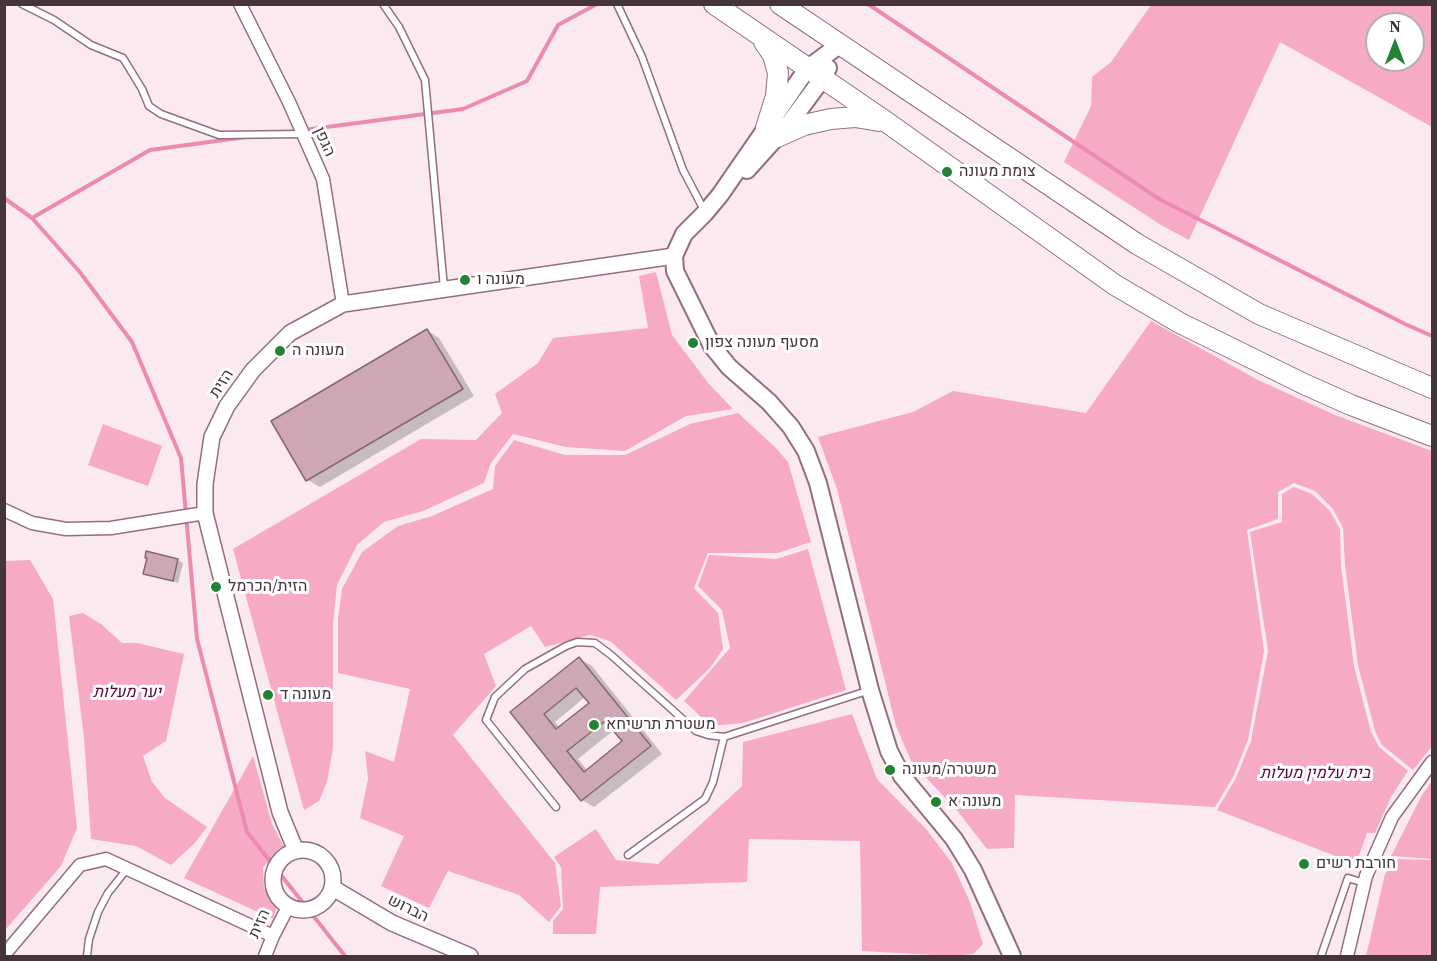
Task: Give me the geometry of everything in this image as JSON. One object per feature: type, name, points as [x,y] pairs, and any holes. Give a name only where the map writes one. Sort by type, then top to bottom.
[{"type":"highway","points":[[714,4],[885,121],[1115,285],[1171,317],[1351,405],[1432,436]]},
{"type":"highway","points":[[780,4],[1137,244],[1258,314],[1432,388]]},
{"type":"highway","points":[[759,35],[773,55],[778,73],[772,132],[831,119],[855,117],[885,121]]},
{"type":"main road","points":[[839,45],[772,132],[705,213],[684,234],[674,256],[675,271],[712,346],[729,367],[769,402],[791,427],[806,451],[818,483],[870,690],[889,751],[902,776],[954,839],[973,870],[1012,957]]},
{"type":"street","name":"הגפן","points":[[240,4],[323,179],[343,304]]},
{"type":"street","name":"הזית","points":[[296,851],[280,812],[206,513],[205,484],[212,437],[228,406],[253,370],[290,333],[343,304],[674,256]]},
{"type":"street","points":[[4,510],[32,523],[66,530],[111,528],[206,513]]},
{"type":"street","points":[[1347,957],[1365,883],[1392,817],[1432,762]]},
{"type":"street","points":[[306,850],[316,853],[331,868],[333,888],[327,900],[319,907],[298,910],[288,907],[277,896],[273,886],[273,876],[277,866],[286,856],[296,851],[306,850]]},
{"type":"street","points":[[4,955],[81,865],[106,859],[273,936]]},
{"type":"street","name":"הברוש","points":[[333,888],[392,923],[471,957]]},
{"type":"street","name":"הזית","points":[[265,957],[288,907]]},
{"type":"lane","points":[[22,4],[54,20],[91,45],[123,58],[142,89],[149,106],[161,114],[219,135],[303,134]]},
{"type":"lane","points":[[383,4],[399,27],[425,80],[445,289]]},
{"type":"lane","points":[[617,4],[642,57],[683,170],[705,213]]},
{"type":"lane","points":[[556,807],[486,720],[495,697],[525,669],[566,646],[578,642],[595,643],[696,731],[724,737],[870,690]]},
{"type":"lane","points":[[628,855],[705,799],[713,782],[724,737]]},
{"type":"lane","points":[[87,957],[89,939],[98,912],[108,893],[128,868]]},
{"type":"lane","points":[[1321,957],[1347,878],[1365,883]]},
{"type":"green space","points":[[1151,5],[1432,5],[1432,127],[1280,42],[1189,240],[1161,225],[1064,162],[1091,106],[1092,77],[1111,62]]},
{"type":"green space","points":[[656,272],[672,335],[709,384],[733,409],[686,416],[625,451],[566,447],[513,434],[491,463],[484,483],[423,511],[384,522],[357,545],[337,585],[333,624],[333,748],[327,782],[319,801],[304,810],[233,549],[421,439],[476,440],[502,413],[495,394],[538,363],[553,338],[648,328],[639,276]]},
{"type":"green space","points":[[1151,321],[1258,380],[1335,415],[1432,451],[1432,746],[1413,770],[1382,745],[1375,731],[1358,665],[1345,566],[1343,528],[1333,509],[1315,491],[1294,483],[1278,492],[1278,519],[1247,530],[1264,651],[1248,740],[1233,777],[1215,807],[1015,795],[1014,848],[987,849],[956,809],[912,763],[896,726],[837,489],[818,437],[913,412],[953,391],[1086,413]]},
{"type":"green space","points":[[738,413],[788,462],[811,542],[778,553],[708,553],[694,588],[718,613],[723,649],[710,668],[676,700],[610,641],[590,635],[545,647],[531,626],[484,654],[496,686],[453,735],[555,863],[561,906],[549,922],[519,895],[448,871],[429,908],[381,886],[404,836],[360,818],[368,779],[365,751],[394,762],[410,689],[338,673],[338,619],[342,589],[362,552],[398,526],[432,516],[493,489],[495,466],[514,440],[565,455],[625,455],[690,424]]},
{"type":"green space","points":[[103,424],[162,446],[148,486],[88,465]]},
{"type":"green space","name":"בית עלמין מעלות","points":[[1294,487],[1312,494],[1330,511],[1340,529],[1341,566],[1354,666],[1371,732],[1379,747],[1408,771],[1391,797],[1375,833],[1367,833],[1356,864],[1217,810],[1236,778],[1251,741],[1268,651],[1250,532],[1282,522],[1282,494]]},
{"type":"green space","points":[[808,549],[846,690],[743,723],[711,726],[684,701],[730,648],[722,610],[698,586],[709,555],[776,559]]},
{"type":"green space","points":[[30,560],[53,599],[77,828],[61,866],[5,930],[5,561]]},
{"type":"green space","name":"יער מעלות","points":[[83,613],[101,624],[122,643],[137,643],[184,654],[166,741],[143,756],[152,782],[165,798],[207,827],[194,844],[171,865],[136,846],[91,839],[84,738],[69,616]]},
{"type":"green space","points":[[852,714],[877,779],[926,829],[952,863],[970,902],[983,944],[973,954],[953,956],[862,951],[860,841],[749,839],[747,882],[600,887],[596,934],[553,934],[553,921],[563,909],[561,867],[554,857],[596,829],[616,860],[658,864],[742,786],[743,742]]},
{"type":"green space","points":[[253,756],[272,824],[284,847],[263,867],[264,888],[277,907],[273,919],[184,878]]},
{"type":"green space","points":[[1432,781],[1432,859],[1391,856],[1422,795]]},
{"type":"green space","points":[[1396,859],[1432,860],[1431,956],[1366,956],[1385,874]]},
{"type":"building","points":[[427,329],[463,389],[306,481],[271,421]]},
{"type":"building","points":[[146,551],[178,559],[173,581],[143,574],[147,558],[145,558]]},
{"type":"building","points":[[579,657],[651,746],[581,801],[510,712]],"holes":[[[576,688],[589,703],[556,729],[544,714]],[[605,721],[622,741],[584,772],[567,751]]]},
{"type":"waterway","points":[[289,132],[463,109],[527,81],[558,25],[597,4]]},
{"type":"waterway","points":[[868,4],[1159,199],[1432,336]]},
{"type":"waterway","points":[[32,218],[150,150],[246,137]]},
{"type":"waterway","points":[[4,198],[32,218],[79,271],[132,342],[181,458],[197,639],[247,832],[345,956]]},
{"type":"place","name":"צומת מעונה","points":[[947,172]]},
{"type":"place","name":"מעונה ו","points":[[465,280]]},
{"type":"place","name":"מסעף מעונה צפון","points":[[693,343]]},
{"type":"place","name":"מעונה ה","points":[[280,351]]},
{"type":"place","name":"הזית/הכרמל","points":[[216,587]]},
{"type":"place","name":"מעונה ד","points":[[268,695]]},
{"type":"place","name":"משטרת תרשיחא","points":[[594,725]]},
{"type":"place","name":"משטרה/מעונה","points":[[890,770]]},
{"type":"place","name":"מעונה א","points":[[936,802]]},
{"type":"place","name":"חורבת רשים","points":[[1304,864]]}]
